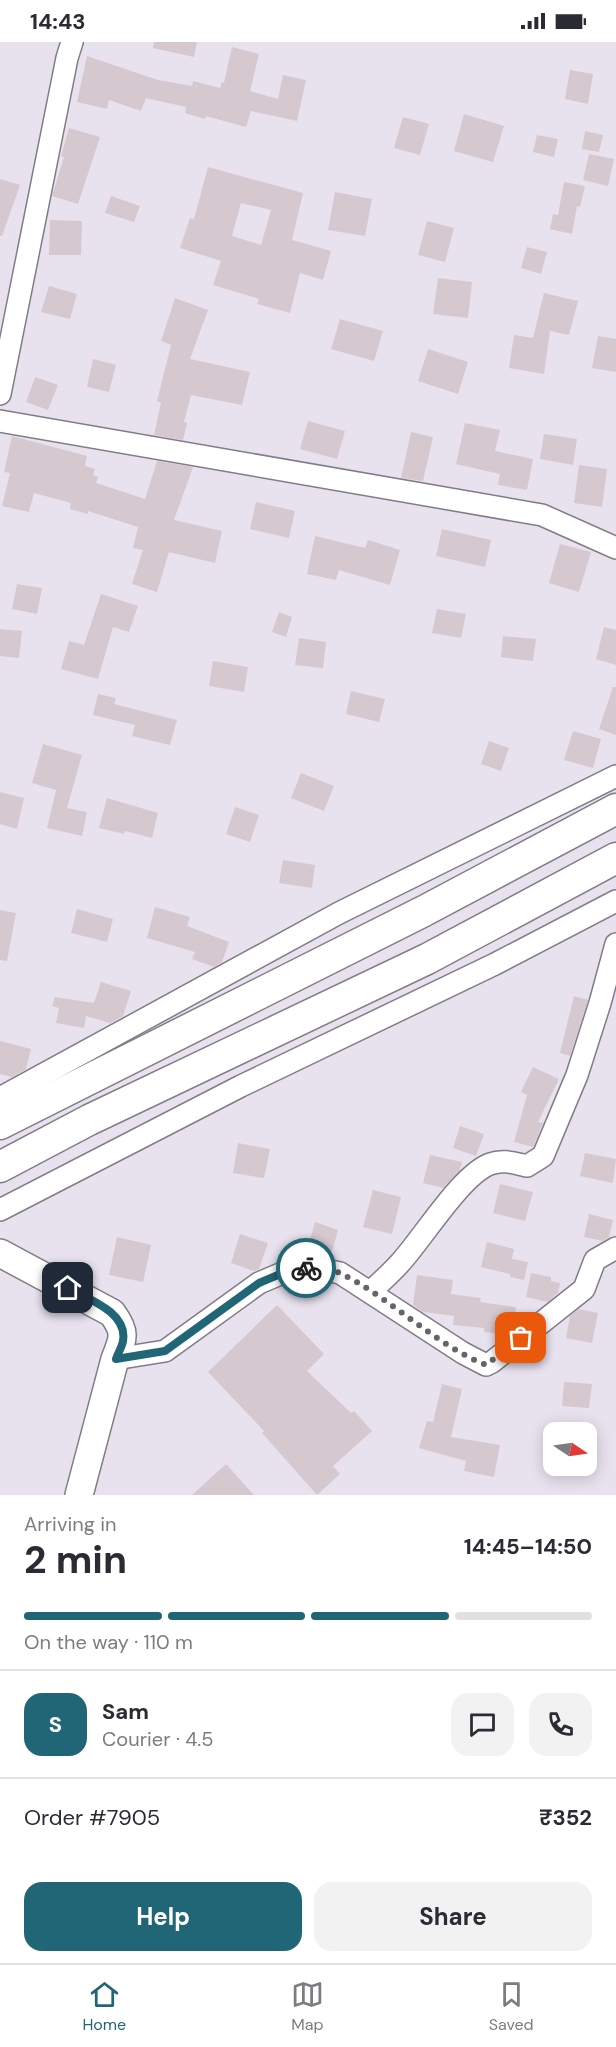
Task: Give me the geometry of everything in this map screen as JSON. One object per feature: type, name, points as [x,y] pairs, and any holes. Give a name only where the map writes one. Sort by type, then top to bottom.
[{"type":"highway","points":[[0,1124],[424,911],[616,809]]},
{"type":"highway","points":[[0,1167],[89,1120],[427,959],[616,858]]},
{"type":"main road","points":[[0,1253],[112,1313],[121,1325],[123,1340],[79,1495]]},
{"type":"street","points":[[0,394],[72,42]]},
{"type":"street","points":[[0,421],[543,515],[616,548]]},
{"type":"street","points":[[0,1098],[339,913],[616,776]]},
{"type":"street","points":[[0,1210],[241,1086],[495,964],[616,901]]},
{"type":"street","points":[[370,1292],[401,1263],[423,1232],[476,1172],[492,1163],[506,1161],[527,1166],[543,1156],[577,1075],[616,944]]},
{"type":"street","points":[[116,1359],[165,1351],[259,1283],[292,1269],[312,1267],[340,1273],[463,1353],[486,1365],[584,1289],[595,1260],[616,1248]]},
{"type":"building","points":[[154,42],[197,42],[194,57],[153,48]]},
{"type":"building","points":[[232,47],[259,54],[250,91],[278,99],[283,75],[306,80],[297,121],[251,111],[246,127],[206,116],[205,119],[185,113],[186,107],[146,98],[141,111],[109,100],[107,109],[77,102],[87,56],[158,80],[192,86],[193,81],[220,88],[222,82],[224,83]]},
{"type":"building","points":[[570,70],[593,74],[588,104],[565,99]]},
{"type":"building","points":[[464,114],[504,126],[493,162],[454,151]]},
{"type":"building","points":[[403,117],[429,124],[420,155],[394,148]]},
{"type":"building","points":[[69,128],[100,137],[78,204],[52,196],[64,157],[61,156]]},
{"type":"building","points":[[585,131],[603,135],[599,152],[582,149]]},
{"type":"building","points":[[537,135],[558,139],[554,157],[533,152]]},
{"type":"building","points":[[589,154],[614,159],[608,186],[583,180]]},
{"type":"building","points":[[208,167],[303,193],[292,240],[331,251],[323,280],[300,273],[290,313],[257,304],[259,299],[213,285],[221,261],[180,248],[190,218],[194,219]],"holes":[[[241,203],[271,210],[261,245],[232,236]]]},
{"type":"building","points":[[0,179],[20,185],[2,236],[0,236]]},
{"type":"building","points":[[564,182],[585,186],[580,207],[577,206],[572,234],[550,229],[553,214],[558,215]]},
{"type":"building","points":[[335,192],[372,199],[365,236],[328,230]]},
{"type":"building","points":[[111,196],[140,206],[134,222],[105,213]]},
{"type":"building","points":[[50,220],[82,221],[81,255],[49,255]]},
{"type":"building","points":[[427,221],[454,228],[445,262],[418,255]]},
{"type":"building","points":[[527,247],[547,252],[541,274],[521,268]]},
{"type":"building","points":[[438,278],[472,282],[468,318],[433,314]]},
{"type":"building","points":[[49,286],[77,294],[70,319],[41,312]]},
{"type":"building","points":[[544,293],[578,301],[569,335],[550,331],[544,374],[509,368],[514,335],[533,338]]},
{"type":"building","points":[[175,298],[208,310],[190,359],[250,372],[242,405],[191,395],[184,422],[187,423],[183,440],[154,435],[161,403],[157,401],[171,345],[161,341]]},
{"type":"building","points":[[340,319],[383,331],[374,361],[331,349]]},
{"type":"building","points":[[598,336],[616,339],[616,372],[592,368]]},
{"type":"building","points":[[428,349],[468,362],[458,394],[418,381]]},
{"type":"building","points":[[93,359],[116,365],[109,392],[87,387]]},
{"type":"building","points":[[35,377],[58,385],[48,410],[26,402]]},
{"type":"building","points":[[308,421],[345,431],[337,459],[300,449]]},
{"type":"building","points":[[465,423],[500,430],[495,451],[533,459],[527,490],[498,485],[500,474],[456,464]]},
{"type":"building","points":[[411,432],[433,437],[423,481],[401,478]]},
{"type":"building","points":[[544,434],[577,439],[573,465],[540,459]]},
{"type":"building","points":[[12,436],[87,456],[85,466],[95,469],[93,475],[98,477],[96,483],[145,499],[157,461],[193,467],[174,520],[222,531],[215,563],[169,552],[157,592],[132,584],[143,550],[133,548],[138,527],[88,511],[88,514],[70,509],[71,503],[34,493],[29,512],[2,506],[10,473],[4,472]]},
{"type":"building","points":[[579,465],[607,469],[602,507],[574,503]]},
{"type":"building","points":[[256,502],[295,511],[289,538],[250,529]]},
{"type":"building","points":[[442,529],[491,540],[485,567],[436,556]]},
{"type":"building","points":[[315,536],[365,548],[368,540],[400,550],[390,585],[339,570],[336,580],[307,574]]},
{"type":"building","points":[[560,544],[591,552],[579,592],[549,583]]},
{"type":"building","points":[[17,584],[42,588],[37,614],[12,609]]},
{"type":"building","points":[[101,594],[138,606],[129,632],[113,627],[98,679],[61,669],[69,641],[84,645]]},
{"type":"building","points":[[437,609],[466,614],[461,638],[432,633]]},
{"type":"building","points":[[279,612],[292,617],[286,637],[272,632]]},
{"type":"building","points":[[604,627],[616,630],[616,665],[596,659]]},
{"type":"building","points":[[0,629],[22,631],[19,658],[0,656]]},
{"type":"building","points":[[503,636],[536,639],[533,661],[501,657]]},
{"type":"building","points":[[299,638],[326,642],[323,668],[295,665]]},
{"type":"building","points":[[213,661],[248,667],[244,692],[209,686]]},
{"type":"building","points":[[613,687],[616,687],[616,735],[599,729]]},
{"type":"building","points":[[351,691],[385,699],[379,722],[346,714]]},
{"type":"building","points":[[98,694],[116,698],[114,704],[177,720],[170,745],[132,736],[135,725],[93,715]]},
{"type":"building","points":[[573,731],[601,739],[593,768],[564,760]]},
{"type":"building","points":[[489,741],[509,748],[501,771],[481,764]]},
{"type":"building","points":[[43,744],[82,755],[67,808],[87,812],[82,836],[47,828],[56,790],[32,783]]},
{"type":"building","points":[[301,773],[334,786],[324,811],[291,798]]},
{"type":"building","points":[[0,792],[24,798],[17,829],[0,824]]},
{"type":"building","points":[[107,798],[158,813],[152,838],[125,831],[124,834],[99,828]]},
{"type":"building","points":[[235,807],[259,815],[250,842],[226,834]]},
{"type":"building","points":[[283,860],[315,865],[312,888],[279,883]]},
{"type":"building","points":[[155,907],[190,917],[187,926],[229,942],[222,962],[214,967],[192,959],[195,952],[147,938]]},
{"type":"building","points":[[77,909],[113,919],[107,942],[71,933]]},
{"type":"building","points":[[0,910],[16,913],[7,961],[0,960]]},
{"type":"building","points":[[101,982],[131,991],[123,1016],[110,1023],[86,1016],[84,1028],[56,1023],[59,1008],[52,1006],[55,997],[94,1003]]},
{"type":"building","points":[[574,996],[588,1000],[570,1056],[560,1053]]},
{"type":"building","points":[[0,1041],[31,1049],[26,1069],[12,1077],[0,1074]]},
{"type":"building","points":[[533,1067],[559,1079],[538,1122],[543,1123],[533,1147],[514,1142],[527,1095],[521,1092]]},
{"type":"building","points":[[460,1126],[484,1134],[476,1156],[453,1148]]},
{"type":"building","points":[[238,1143],[270,1149],[264,1178],[233,1173]]},
{"type":"building","points":[[585,1153],[616,1159],[613,1183],[580,1176]]},
{"type":"building","points":[[430,1155],[462,1162],[460,1170],[443,1188],[423,1183]]},
{"type":"building","points":[[500,1184],[533,1192],[525,1221],[493,1213]]},
{"type":"building","points":[[373,1190],[401,1197],[392,1234],[363,1227]]},
{"type":"building","points":[[589,1214],[613,1220],[609,1237],[603,1241],[584,1237]]},
{"type":"building","points":[[315,1222],[338,1230],[332,1251],[309,1243]]},
{"type":"building","points":[[240,1234],[268,1243],[259,1269],[254,1271],[231,1263]]},
{"type":"building","points":[[117,1237],[151,1245],[143,1282],[109,1275]]},
{"type":"building","points":[[487,1242],[514,1249],[512,1259],[528,1262],[524,1280],[481,1267]]},
{"type":"building","points":[[531,1273],[551,1277],[551,1281],[560,1283],[558,1293],[548,1302],[526,1297]]},
{"type":"building","points":[[417,1275],[453,1280],[451,1294],[481,1298],[480,1302],[516,1307],[513,1329],[506,1335],[484,1332],[484,1328],[453,1325],[454,1316],[423,1312],[413,1305]]},
{"type":"building","points":[[277,1305],[324,1354],[307,1371],[351,1413],[354,1411],[372,1431],[333,1466],[340,1474],[317,1495],[262,1433],[264,1431],[208,1372]]},
{"type":"building","points":[[579,1309],[598,1313],[592,1343],[566,1338],[570,1316]]},
{"type":"building","points":[[564,1382],[592,1384],[589,1408],[562,1406]]},
{"type":"building","points":[[442,1384],[462,1389],[451,1437],[500,1445],[494,1477],[464,1471],[466,1461],[419,1448],[427,1421],[433,1422]]},
{"type":"building","points":[[226,1464],[254,1495],[192,1495]]},
{"type":"way so far","points":[[306,1268],[312,1267],[340,1273],[463,1353],[486,1365],[521,1338]]},
{"type":"route","points":[[68,1288],[112,1313],[121,1325],[123,1340],[116,1359],[165,1351],[259,1283],[292,1269],[306,1268]]}]
